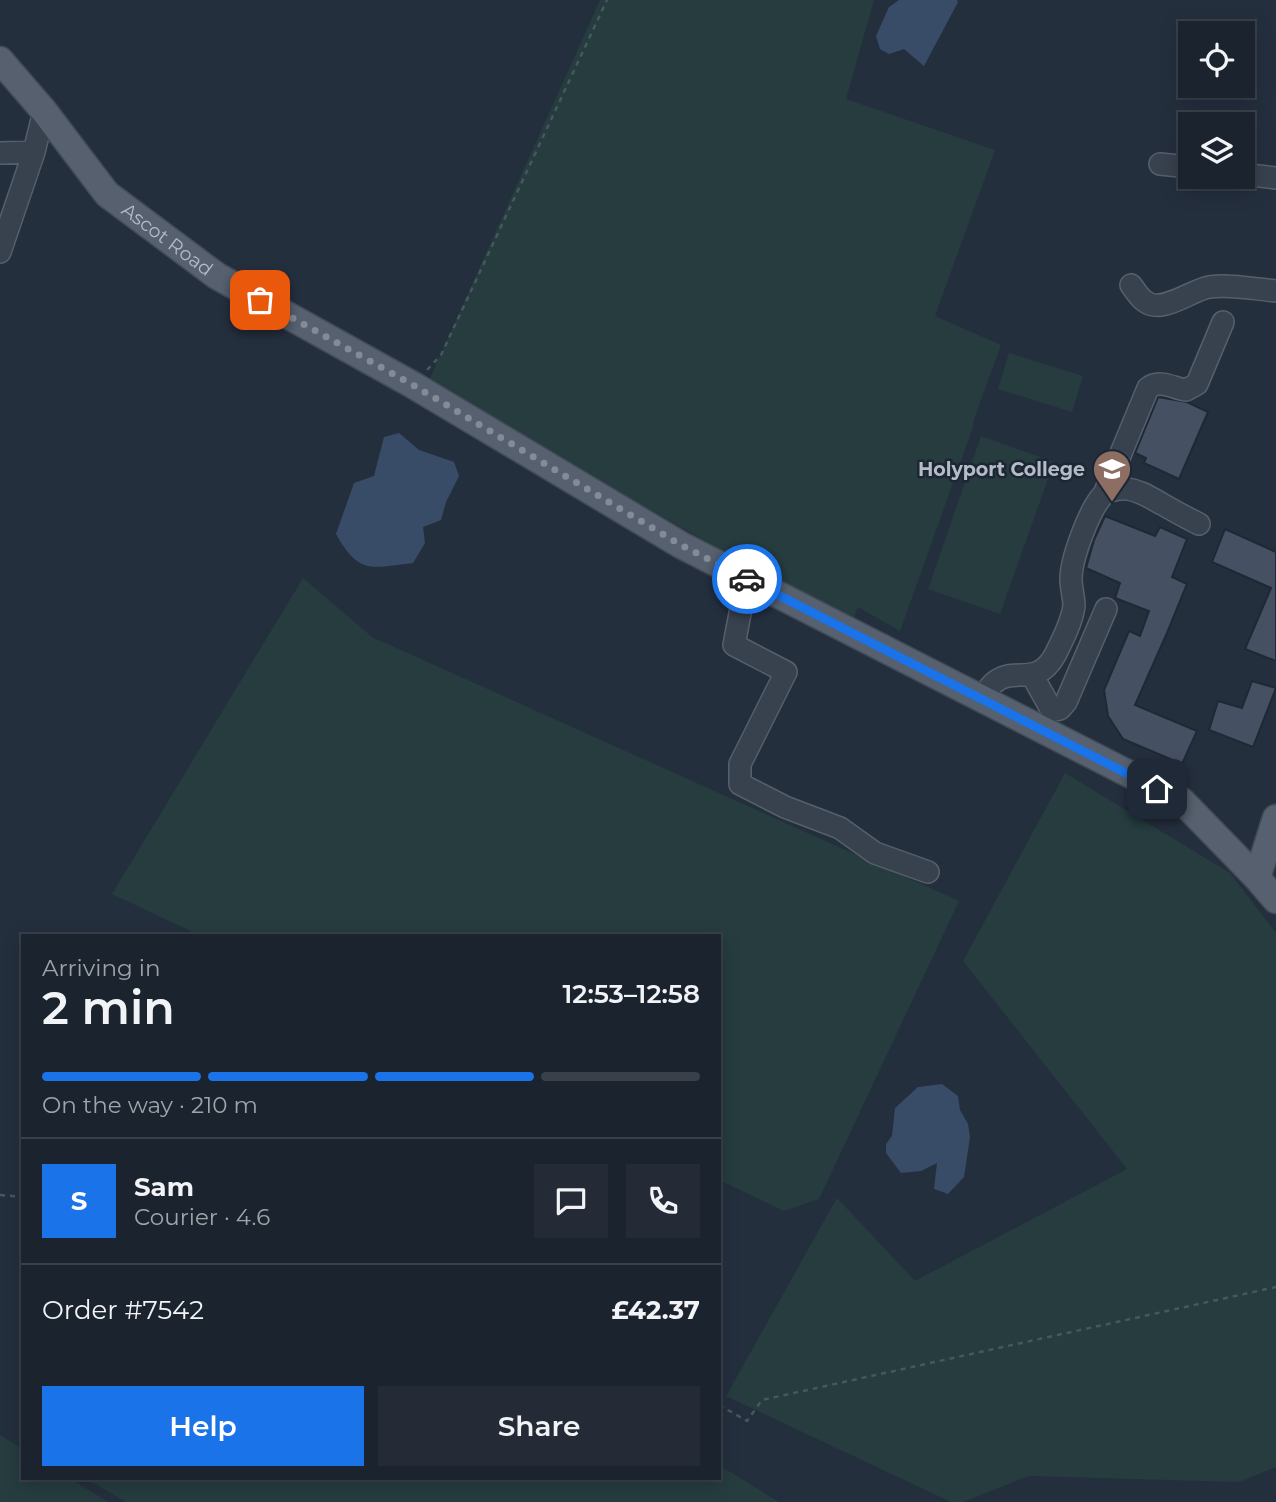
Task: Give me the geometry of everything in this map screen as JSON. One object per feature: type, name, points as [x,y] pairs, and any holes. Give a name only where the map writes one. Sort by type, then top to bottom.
[{"type":"main road","name":"Ascot Road","points":[[0,60],[44,111],[107,194],[217,276],[413,385],[681,545],[1182,801],[1276,900]]},
{"type":"main road","points":[[1257,878],[1276,820]]},
{"type":"street","points":[[0,252],[34,152],[44,111]]},
{"type":"street","points":[[0,153],[34,152]]},
{"type":"street","points":[[1160,164],[1178,166]]},
{"type":"street","points":[[1255,176],[1276,178]]},
{"type":"street","points":[[1132,285],[1145,302],[1155,306],[1167,304],[1205,287],[1276,291]]},
{"type":"street","points":[[983,699],[991,686],[1001,678],[1032,675],[1050,664],[1074,607],[1071,580],[1077,545],[1104,494],[1148,388],[1158,384],[1186,390],[1197,384],[1223,322]]},
{"type":"street","points":[[1104,494],[1116,489],[1128,489],[1143,494],[1199,524]]},
{"type":"street","points":[[751,581],[742,603],[734,645],[786,671],[740,764],[740,784],[785,807],[840,828],[875,853],[928,872]]},
{"type":"street","points":[[1032,675],[1050,708],[1060,709],[1066,702],[1106,609]]},
{"type":"path","points":[[413,385],[441,355],[607,0]]},
{"type":"path","points":[[0,1195],[21,1197]]},
{"type":"path","points":[[721,1406],[747,1421],[762,1400],[1276,1287]]},
{"type":"green space","points":[[600,0],[874,0],[846,99],[995,150],[935,316],[1001,345],[900,631],[858,607],[852,623],[426,387]]},
{"type":"green space","points":[[1009,353],[1083,376],[1072,412],[998,389]]},
{"type":"green space","points":[[981,436],[1054,462],[1000,614],[928,589]]},
{"type":"green space","points":[[303,578],[372,637],[959,901],[819,1199],[784,1211],[721,1181],[721,934],[197,934],[112,894]]},
{"type":"green space","points":[[1065,773],[1230,873],[1276,933],[1276,1467],[1239,1482],[1029,1476],[963,1502],[951,1502],[726,1396],[837,1198],[915,1281],[1127,1169],[963,961]]},
{"type":"green space","points":[[0,1435],[21,1448],[21,1480],[73,1480],[108,1502],[0,1502]]},
{"type":"green space","points":[[721,1466],[779,1502],[126,1502],[89,1480],[721,1480]]},
{"type":"water","points":[[899,0],[958,2],[924,66],[904,49],[889,54],[880,49],[876,36],[889,7]]},
{"type":"water","points":[[399,433],[419,450],[454,462],[459,476],[446,502],[441,520],[423,527],[425,543],[413,563],[367,566],[352,557],[336,534],[354,483],[374,476],[384,437]]},
{"type":"water","points":[[942,1084],[958,1096],[970,1137],[964,1177],[948,1194],[934,1189],[937,1163],[921,1171],[901,1173],[886,1153],[886,1144],[892,1136],[895,1108],[918,1087]]},
{"type":"building","points":[[1158,397],[1187,402],[1208,412],[1179,479],[1144,463],[1146,458],[1135,453]]},
{"type":"building","points":[[1105,516],[1155,536],[1160,527],[1187,539],[1172,577],[1187,584],[1135,705],[1197,731],[1182,764],[1123,739],[1108,716],[1104,690],[1129,631],[1140,636],[1149,611],[1115,598],[1120,583],[1086,568]]},
{"type":"building","points":[[1225,529],[1276,552],[1276,661],[1245,649],[1271,588],[1212,562]]},
{"type":"building","points":[[1252,681],[1276,688],[1253,747],[1209,730],[1218,701],[1242,708]]},
{"type":"way so far","points":[[260,300],[413,385],[681,545],[747,579]]},
{"type":"place","name":"Holyport College","points":[[1112,503]]},
{"type":"route","points":[[747,579],[1157,789]]}]
